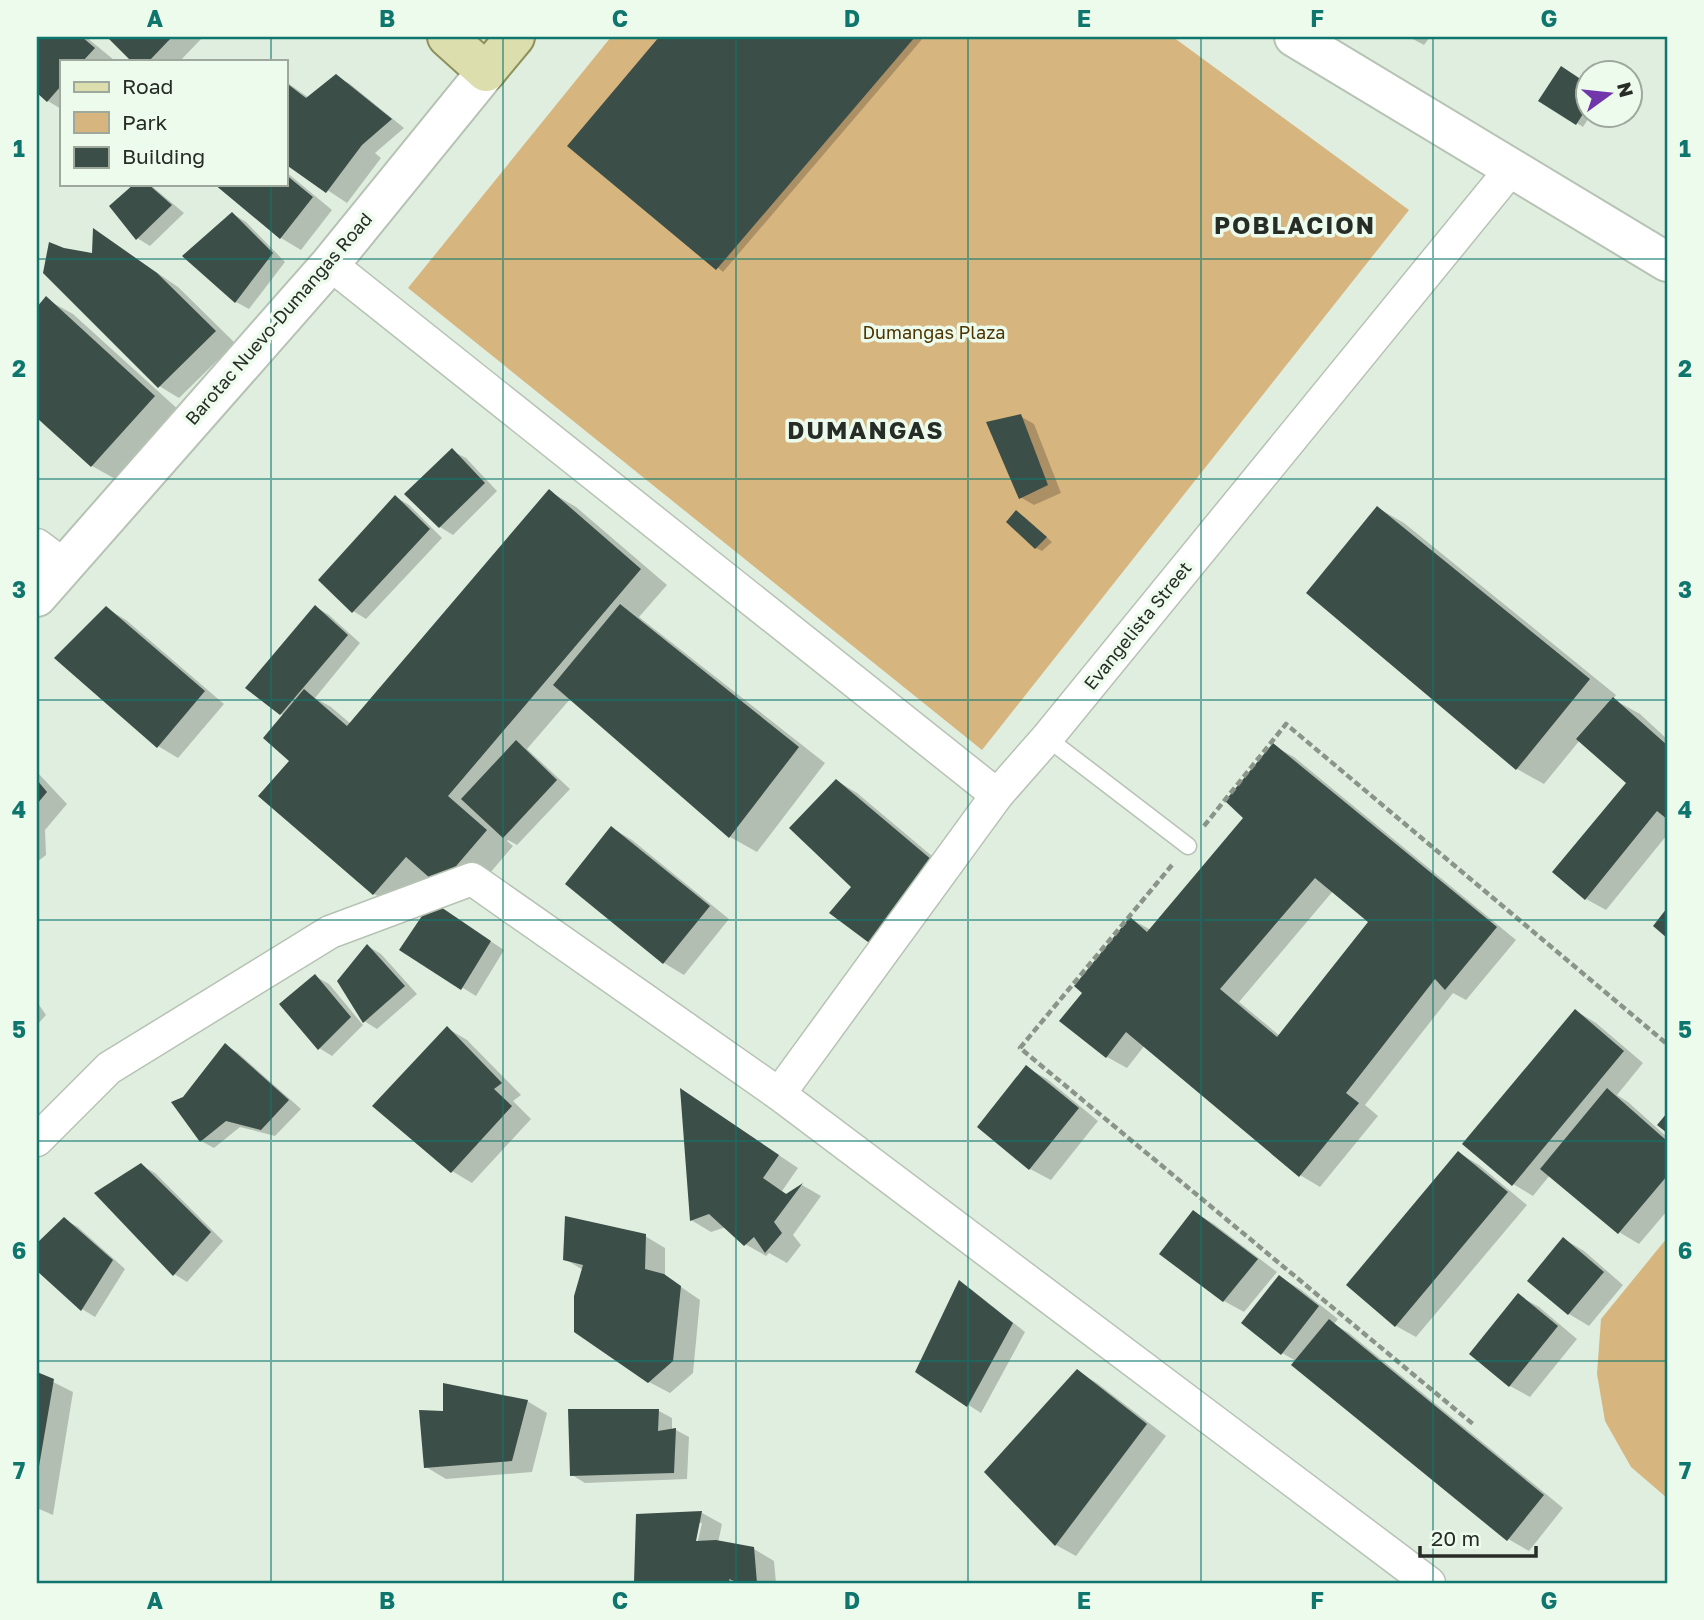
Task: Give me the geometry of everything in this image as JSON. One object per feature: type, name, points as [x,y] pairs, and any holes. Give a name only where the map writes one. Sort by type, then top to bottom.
[{"type":"main road","points":[[447,37],[486,72]]},
{"type":"main road","name":"Barotac Nuevo-Dumangas Road","points":[[486,72],[515,37]]},
{"type":"street","points":[[1294,37],[1667,262]]},
{"type":"street","name":"Barotac Nuevo-Dumangas Road","points":[[37,597],[50,555],[330,264],[486,72]]},
{"type":"street","name":"Evangelista Street","points":[[779,1094],[997,795],[1047,738],[1512,168]]},
{"type":"street","points":[[330,264],[997,795]]},
{"type":"street","points":[[37,1140],[109,1068],[330,932],[472,879],[779,1094],[1429,1583]]},
{"type":"lane","points":[[1047,738],[1188,846]]},
{"type":"path","points":[[1473,1423],[1020,1048],[1286,724],[1667,1044]]},
{"type":"green space","name":"Dumangas Plaza","points":[[611,37],[1173,37],[1409,210],[982,750],[408,288]]},
{"type":"green space","points":[[1667,1238],[1667,1498],[1631,1467],[1605,1421],[1597,1374],[1601,1319]]},
{"type":"building","points":[[37,37],[82,37],[95,48],[84,60],[60,60],[60,87],[47,102],[37,93]]},
{"type":"building","points":[[107,37],[172,37],[150,60],[130,60]]},
{"type":"building","points":[[659,37],[915,37],[716,270],[567,146]]},
{"type":"building","points":[[1561,66],[1574,75],[1574,124],[1538,101]]},
{"type":"building","points":[[336,74],[392,119],[362,145],[326,193],[287,165],[287,84],[306,98]]},
{"type":"building","points":[[287,176],[313,197],[280,239],[216,186],[287,186]]},
{"type":"building","points":[[132,186],[150,186],[172,205],[136,240],[109,206]]},
{"type":"building","points":[[232,212],[273,253],[235,303],[182,256]]},
{"type":"building","points":[[93,228],[157,273],[216,331],[158,388],[43,273],[49,242],[92,253]]},
{"type":"building","points":[[46,296],[155,396],[91,467],[37,418],[37,307]]},
{"type":"building","points":[[1021,414],[1048,485],[1019,499],[986,422]]},
{"type":"building","points":[[452,448],[485,483],[439,528],[404,494]]},
{"type":"building","points":[[549,489],[641,569],[448,796],[487,830],[439,886],[406,857],[373,895],[258,796],[289,761],[263,738],[304,689],[347,726]]},
{"type":"building","points":[[395,495],[430,529],[352,613],[318,580]]},
{"type":"building","points":[[1377,506],[1590,679],[1516,770],[1306,593]]},
{"type":"building","points":[[1016,510],[1047,537],[1035,549],[1006,522]]},
{"type":"building","points":[[620,604],[799,747],[729,838],[553,685]]},
{"type":"building","points":[[315,605],[348,635],[280,715],[245,688]]},
{"type":"building","points":[[106,606],[205,691],[157,748],[54,658]]},
{"type":"building","points":[[1613,697],[1667,745],[1667,819],[1657,811],[1585,900],[1552,872],[1626,783],[1576,739]]},
{"type":"building","points":[[516,740],[557,780],[503,838],[461,799]]},
{"type":"building","points":[[1273,743],[1497,927],[1445,990],[1435,979],[1346,1093],[1359,1103],[1299,1177],[1126,1032],[1106,1058],[1059,1021],[1082,993],[1074,986],[1130,917],[1147,932],[1243,818],[1225,801]],"holes":[[[1315,878],[1368,922],[1277,1037],[1220,989]]]},
{"type":"building","points":[[836,779],[939,866],[872,945],[829,913],[851,887],[789,828]]},
{"type":"building","points":[[37,780],[47,792],[37,804]]},
{"type":"building","points":[[611,826],[710,906],[663,964],[565,884]]},
{"type":"building","points":[[432,901],[491,941],[461,990],[399,950]]},
{"type":"building","points":[[1667,908],[1667,938],[1653,926]]},
{"type":"building","points":[[367,944],[405,986],[363,1023],[337,981]]},
{"type":"building","points":[[315,974],[351,1017],[318,1050],[279,1004]]},
{"type":"building","points":[[1575,1009],[1624,1051],[1512,1186],[1462,1144]]},
{"type":"building","points":[[447,1026],[502,1083],[494,1089],[512,1106],[451,1173],[372,1106]]},
{"type":"building","points":[[225,1043],[289,1100],[261,1130],[226,1121],[200,1142],[171,1102],[183,1097]]},
{"type":"building","points":[[1026,1065],[1079,1108],[1029,1170],[977,1127]]},
{"type":"building","points":[[680,1088],[779,1155],[763,1178],[786,1194],[803,1183],[774,1222],[782,1233],[765,1253],[754,1237],[744,1246],[709,1214],[690,1221]]},
{"type":"building","points":[[1607,1088],[1667,1141],[1667,1176],[1618,1234],[1540,1169]]},
{"type":"building","points":[[1667,1113],[1667,1133],[1657,1125]]},
{"type":"building","points":[[1458,1151],[1508,1192],[1395,1327],[1346,1285]]},
{"type":"building","points":[[141,1163],[211,1232],[173,1276],[94,1193]]},
{"type":"building","points":[[1193,1210],[1258,1259],[1223,1302],[1159,1254]]},
{"type":"building","points":[[565,1216],[646,1234],[645,1269],[664,1274],[681,1286],[673,1361],[648,1383],[574,1332],[574,1296],[583,1265],[563,1260]]},
{"type":"building","points":[[64,1217],[113,1260],[81,1311],[37,1271],[37,1243]]},
{"type":"building","points":[[1563,1237],[1604,1272],[1568,1315],[1527,1281]]},
{"type":"building","points":[[1279,1275],[1319,1306],[1281,1355],[1241,1323]]},
{"type":"building","points":[[959,1280],[1013,1323],[967,1407],[915,1372]]},
{"type":"building","points":[[1518,1293],[1558,1326],[1509,1387],[1469,1354]]},
{"type":"building","points":[[1329,1319],[1544,1495],[1507,1541],[1291,1365]]},
{"type":"building","points":[[1077,1369],[1147,1424],[1055,1546],[984,1472]]},
{"type":"building","points":[[37,1372],[54,1379],[38,1472],[37,1472]]},
{"type":"building","points":[[443,1383],[528,1400],[512,1461],[424,1468],[419,1410],[443,1411]]},
{"type":"building","points":[[568,1409],[659,1409],[658,1431],[676,1428],[674,1473],[570,1476]]},
{"type":"building","points":[[702,1511],[696,1541],[716,1540],[754,1547],[757,1583],[739,1583],[729,1579],[730,1583],[634,1583],[636,1514]]},
{"type":"district","name":"POBLACION","points":[[1295,226]]},
{"type":"district","name":"DUMANGAS","points":[[866,431]]}]
